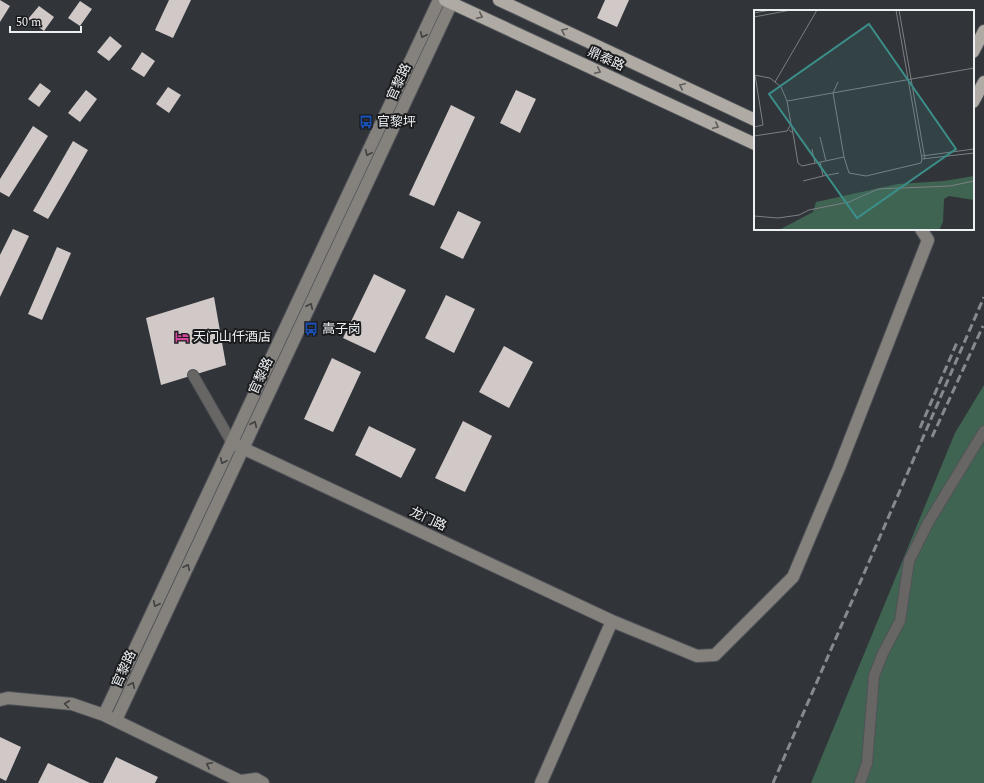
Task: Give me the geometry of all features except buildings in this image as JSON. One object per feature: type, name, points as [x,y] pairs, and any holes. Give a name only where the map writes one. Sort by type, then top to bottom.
[{"type":"highway","name":"鼎泰路","points":[[499,0],[754,120]]},
{"type":"highway","name":"鼎泰路","points":[[450,1],[754,144]]},
{"type":"highway","points":[[974,50],[984,31]]},
{"type":"highway","points":[[974,100],[984,82]]},
{"type":"main road","name":"官黎路","points":[[104,715],[439,0]]},
{"type":"main road","name":"官黎路","points":[[116,720],[450,1]]},
{"type":"main road","name":"龙门路","points":[[232,443],[612,621],[696,656],[715,655],[793,577],[839,468],[928,240],[922,230]]},
{"type":"main road","points":[[542,783],[612,621]]},
{"type":"main road","points":[[0,700],[8,698],[72,704],[116,720],[242,782],[256,779],[263,783]]},
{"type":"street","points":[[193,375],[232,443]]},
{"type":"street","points":[[860,783],[867,763],[874,676],[883,653],[900,621],[909,561],[928,523],[984,431]]},
{"type":"green space","points":[[984,385],[984,783],[811,783],[955,433]]},
{"type":"railway","points":[[773,783],[984,297]]},
{"type":"railway","points":[[932,437],[983,326]]},
{"type":"railway","points":[[920,428],[958,340]]},
{"type":"place","name":"官黎坪","points":[[366,122]]},
{"type":"place","name":"嵩子岗","points":[[311,329]]},
{"type":"place","name":"天门山仟酒店","points":[[182,337]]}]
